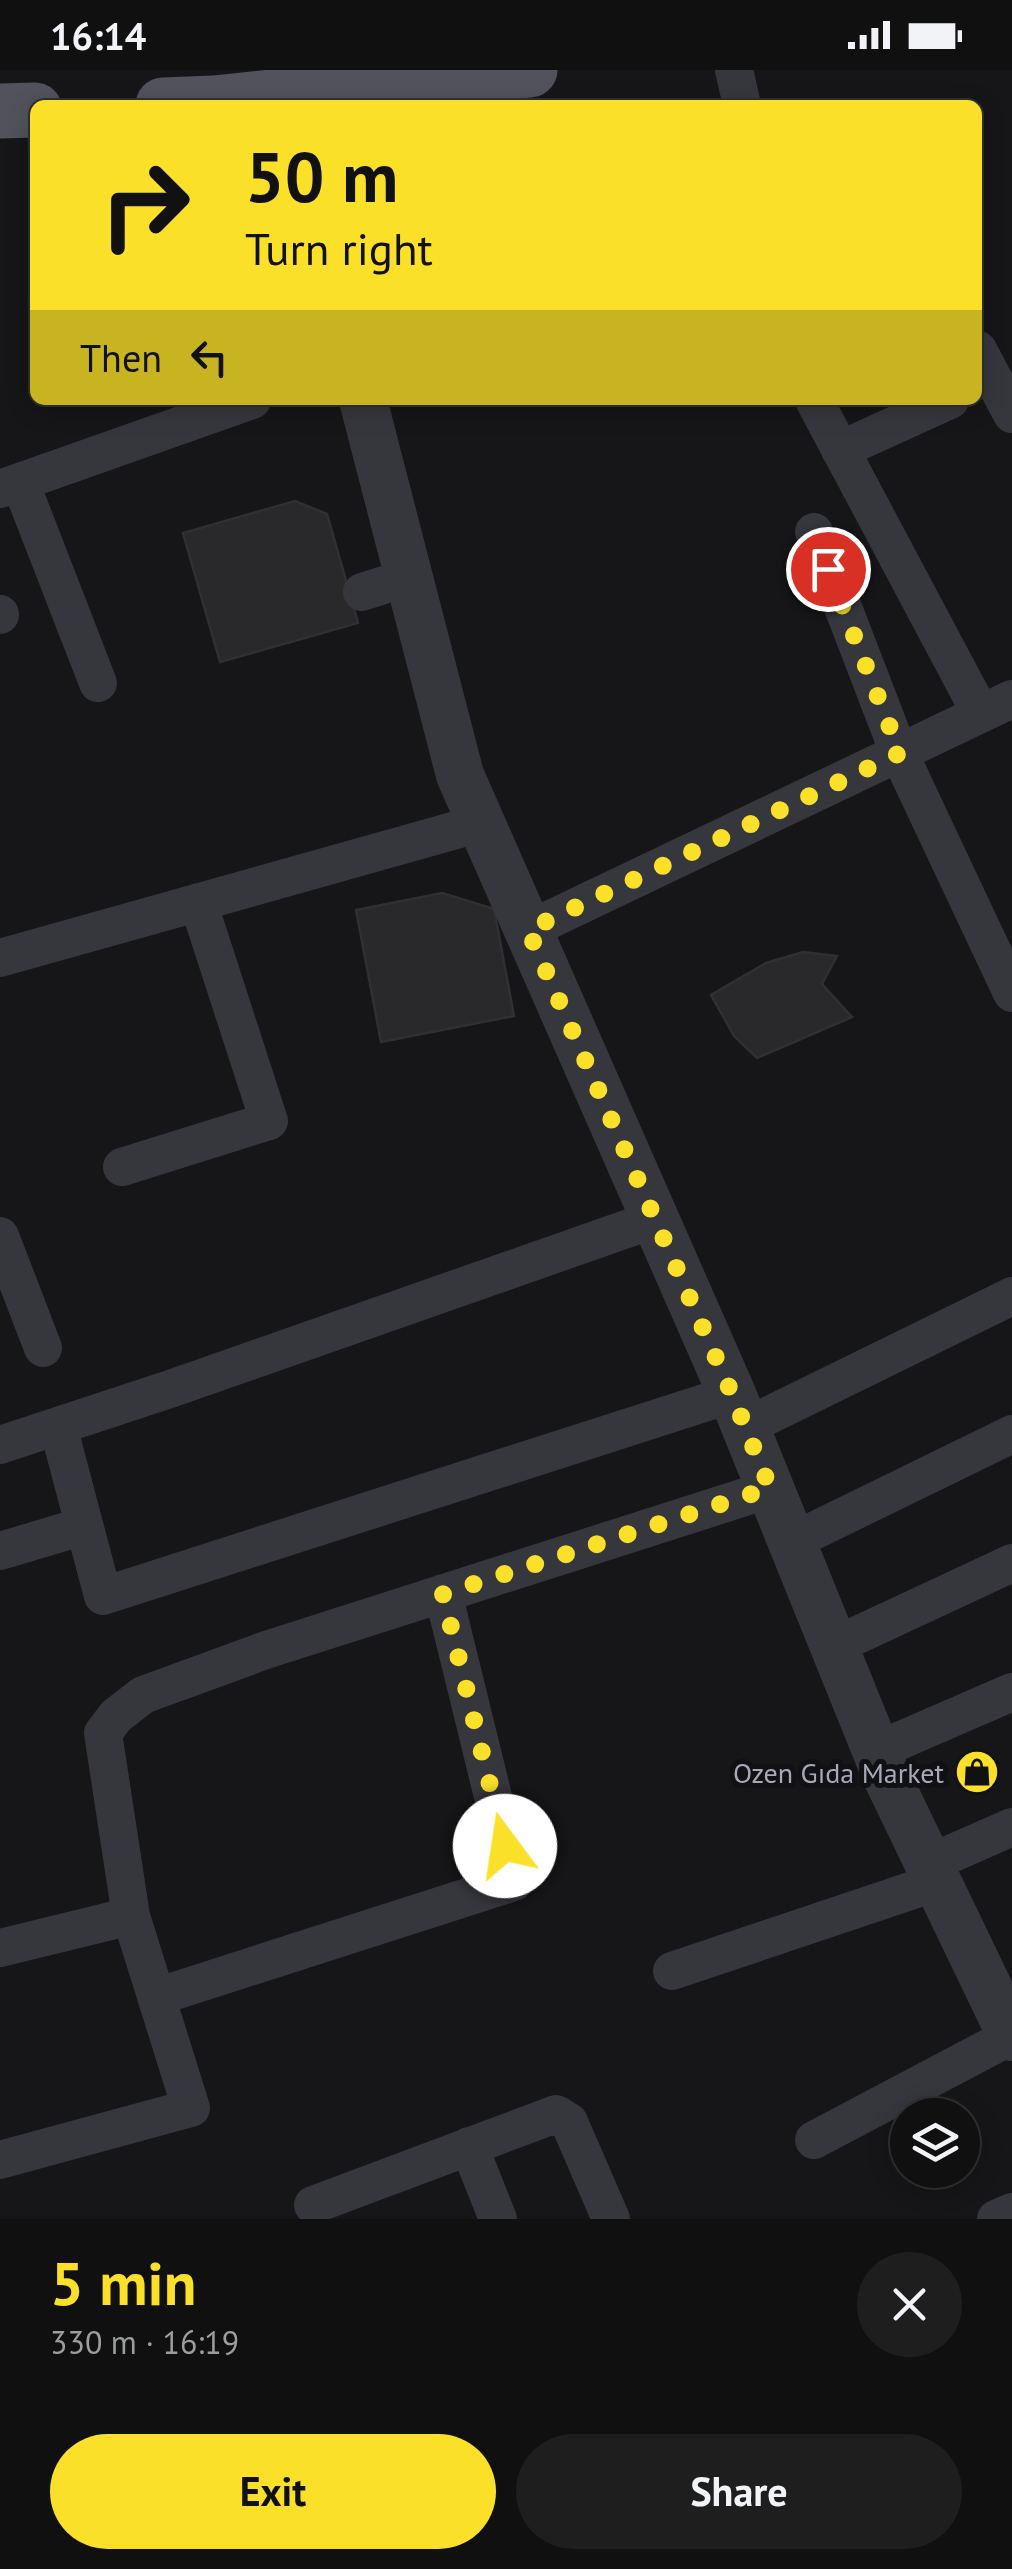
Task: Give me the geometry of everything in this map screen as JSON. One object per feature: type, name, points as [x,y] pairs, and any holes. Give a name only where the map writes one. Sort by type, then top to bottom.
[{"type":"main road","points":[[198,96],[530,70]]},
{"type":"main road","points":[[0,111],[30,110]]},
{"type":"street","points":[[734,70],[741,100]]},
{"type":"street","points":[[409,100],[455,78]]},
{"type":"street","points":[[983,373],[1012,414]]},
{"type":"street","points":[[98,683],[10,485],[238,405]]},
{"type":"street","points":[[364,405],[460,775],[738,1410],[876,1752],[933,1873],[1000,1981],[1012,2037],[814,2140]]},
{"type":"street","points":[[528,930],[997,707],[817,405]]},
{"type":"street","points":[[840,450],[939,405]]},
{"type":"street","points":[[814,532],[900,753],[1012,993]]},
{"type":"street","points":[[362,592],[409,577]]},
{"type":"street","points":[[0,958],[481,823]]},
{"type":"street","points":[[122,1167],[269,1122],[198,902]]},
{"type":"street","points":[[0,1445],[655,1219]]},
{"type":"street","points":[[0,1236],[43,1348]]},
{"type":"street","points":[[58,1426],[102,1596],[738,1410],[1012,1296]]},
{"type":"street","points":[[792,1542],[1012,1434]]},
{"type":"street","points":[[0,2160],[191,2108],[131,1916],[104,1732],[116,1716],[144,1695],[266,1650],[770,1488]]},
{"type":"street","points":[[0,1551],[84,1526]]},
{"type":"street","points":[[834,1646],[1012,1563]]},
{"type":"street","points":[[156,1997],[514,1882],[443,1594]]},
{"type":"street","points":[[876,1752],[1012,1692]]},
{"type":"street","points":[[672,1970],[933,1873],[1012,1826]]},
{"type":"street","points":[[0,1948],[131,1916]]},
{"type":"street","points":[[313,2204],[556,2114],[569,2122],[611,2219]]},
{"type":"street","points":[[469,2146],[498,2219]]},
{"type":"street","points":[[996,2219],[1012,2212]]},
{"type":"building","points":[[295,501],[327,514],[358,623],[220,662],[183,533]]},
{"type":"building","points":[[442,893],[494,909],[514,1016],[381,1042],[356,910]]},
{"type":"building","points":[[803,952],[837,956],[822,984],[852,1017],[757,1058],[734,1036],[711,995],[766,963]]},
{"type":"place","name":"Ozen Gıda Market","points":[[977,1772]]},
{"type":"route","points":[[505,1846],[443,1594],[770,1488],[528,930],[900,753],[828,569]]}]
